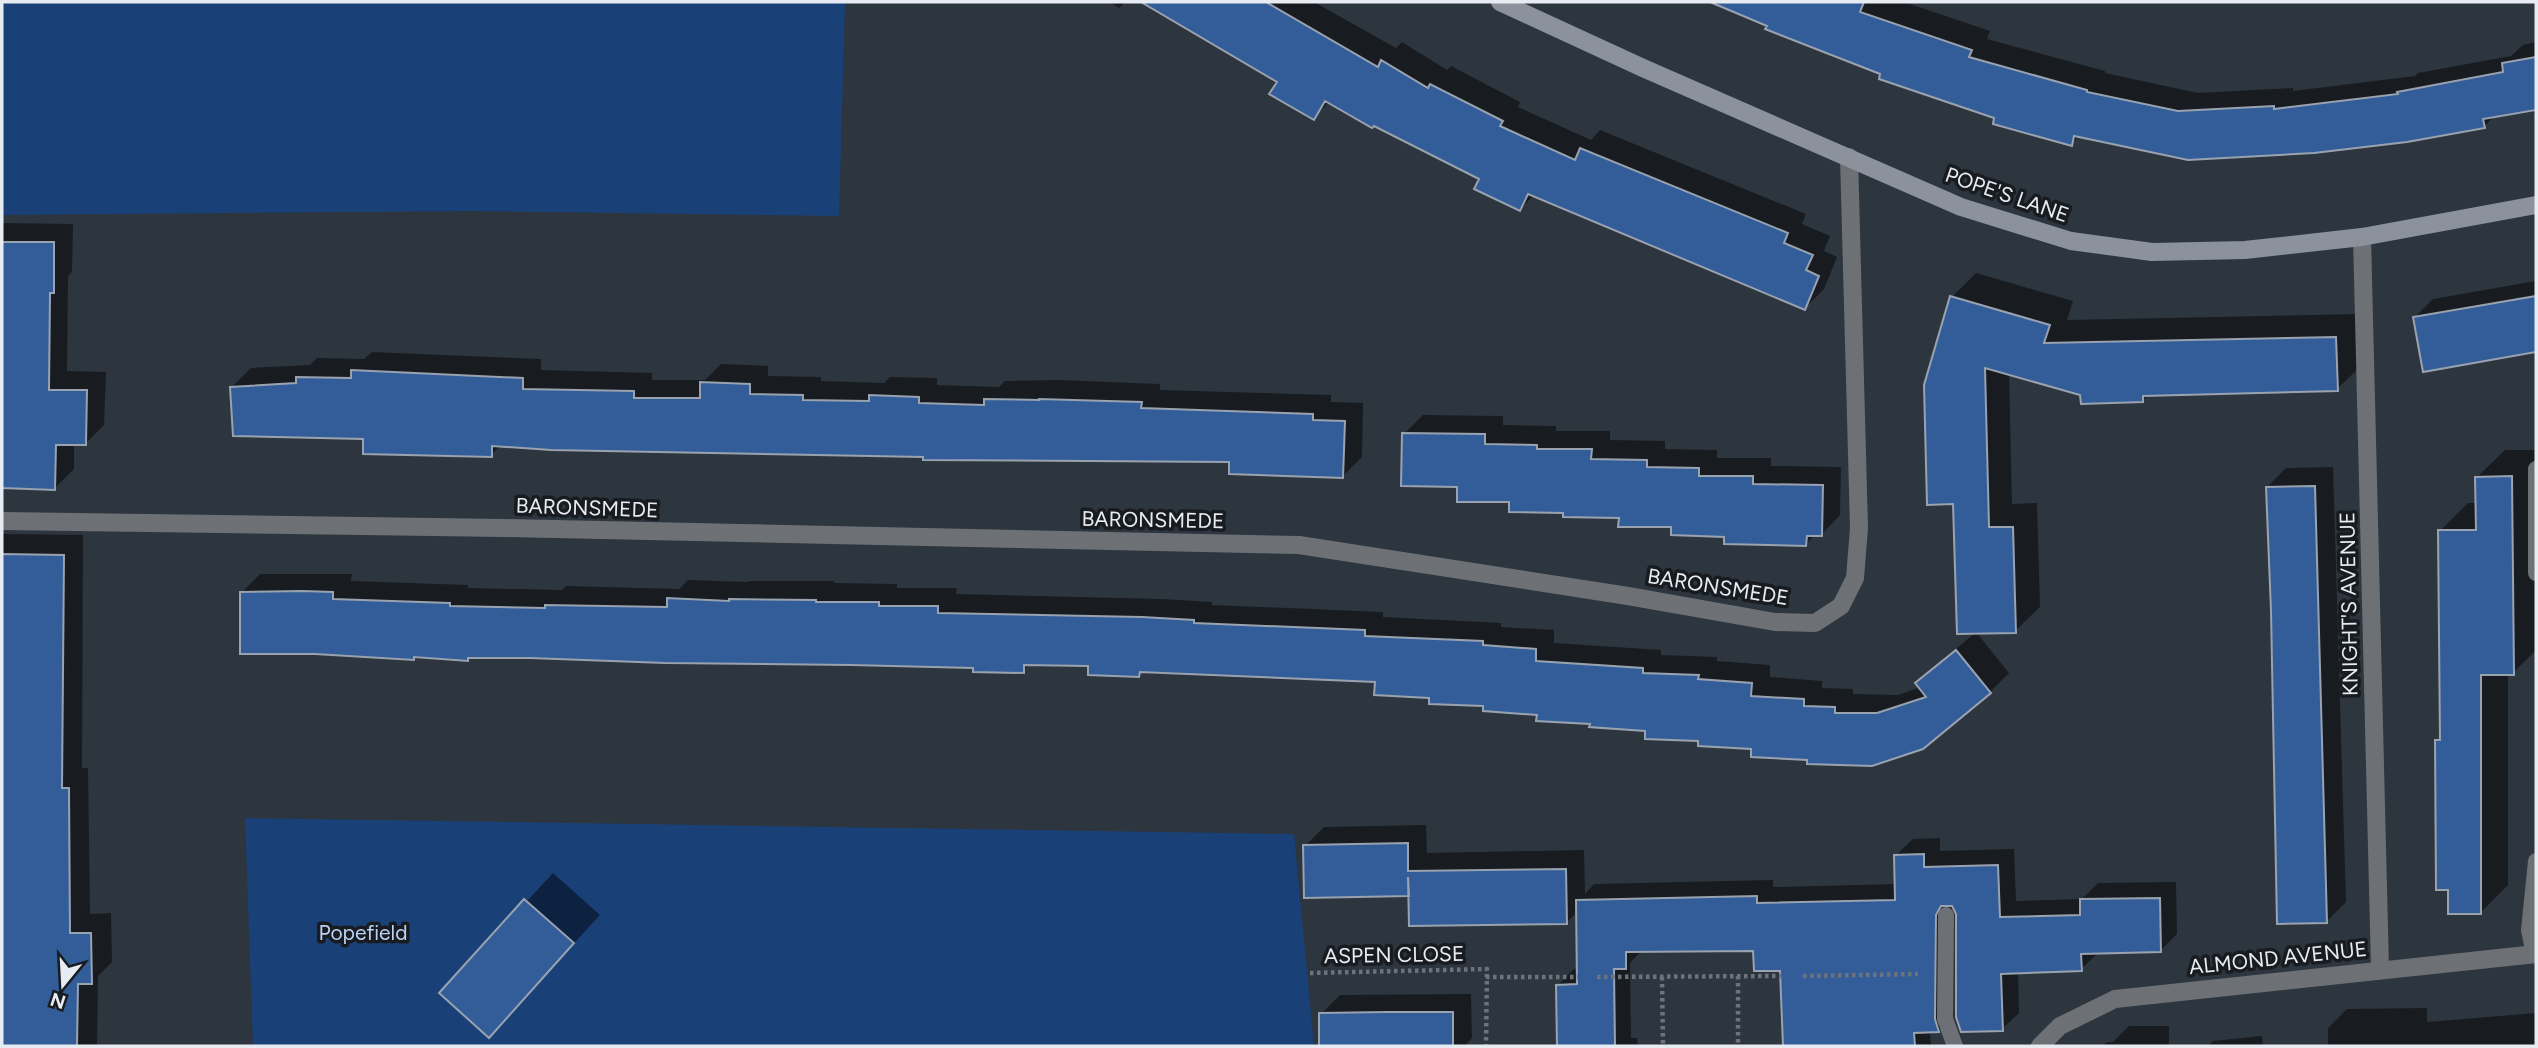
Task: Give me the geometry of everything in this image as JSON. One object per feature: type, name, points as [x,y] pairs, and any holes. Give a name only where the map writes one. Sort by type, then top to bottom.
[{"type":"main road","name":"POPE'S LANE","points":[[1500,2],[1961,207],[2071,241],[2152,252],[2245,250],[2362,237],[2536,205]]},
{"type":"street","name":"BARONSMEDE","points":[[2,521],[503,528],[1299,545],[1628,596],[1775,622],[1815,622],[1841,606],[1855,578],[1859,528],[1849,157]]},
{"type":"street","name":"KNIGHT'S AVENUE","points":[[2362,237],[2380,969]]},
{"type":"street","name":"ALMOND AVENUE","points":[[2040,1046],[2060,1026],[2115,999],[2535,954]]},
{"type":"lane","points":[[2536,469],[2536,573]]},
{"type":"lane","points":[[2535,954],[2529,930],[2536,861]]},
{"type":"lane","points":[[1946,915],[1945,1019],[1955,1046]]},
{"type":"path","name":"ASPEN CLOSE","points":[[1310,973],[1486,969],[1486,1046]]},
{"type":"path","points":[[1803,976],[1945,973]]},
{"type":"path","points":[[1738,976],[1738,1046]]},
{"type":"path","points":[[1597,977],[1781,976]]},
{"type":"path","points":[[1486,977],[1578,977]]},
{"type":"path","points":[[1662,977],[1663,1046]]},
{"type":"green space","points":[[2,2],[845,2],[839,216],[473,211],[2,215]]},
{"type":"green space","name":"Popefield","points":[[245,818],[1294,834],[1314,1046],[253,1046]]},
{"type":"building","points":[[1141,2],[1266,2],[1378,67],[1381,60],[1428,88],[1430,84],[1503,121],[1500,126],[1575,160],[1580,148],[1788,233],[1784,243],[1813,255],[1806,270],[1819,276],[1805,310],[1528,194],[1520,211],[1474,189],[1479,179],[1374,126],[1372,128],[1325,101],[1314,120],[1269,94],[1277,82]]},
{"type":"building","points":[[1710,2],[1864,2],[1860,12],[1972,50],[1969,57],[2087,92],[2178,111],[2274,106],[2274,109],[2398,94],[2397,92],[2503,72],[2502,63],[2536,57],[2536,110],[2483,119],[2485,128],[2407,142],[2314,153],[2188,160],[2074,136],[2072,146],[1993,124],[1994,118],[1879,79],[1880,74],[1765,29],[1767,26]]},
{"type":"building","points":[[2,242],[54,242],[54,293],[50,293],[49,390],[87,390],[86,445],[56,445],[55,490],[2,488]]},
{"type":"building","points":[[1950,296],[2050,325],[2044,343],[2336,337],[2338,391],[2143,396],[2143,402],[2081,404],[2080,395],[1985,368],[1989,527],[2013,527],[2016,633],[1957,634],[1953,504],[1927,505],[1924,385]]},
{"type":"building","points":[[2536,296],[2536,352],[2423,372],[2413,317]]},
{"type":"building","points":[[351,370],[523,378],[523,389],[634,391],[634,398],[700,398],[700,382],[750,384],[750,394],[803,395],[803,400],[869,401],[869,395],[919,397],[919,403],[984,405],[984,399],[1039,399],[1142,402],[1141,408],[1313,414],[1313,420],[1345,421],[1343,478],[1229,474],[1229,462],[923,460],[923,457],[551,450],[492,446],[492,457],[363,454],[363,439],[233,436],[230,387],[296,383],[296,377],[351,378]]},
{"type":"building","points":[[1402,433],[1485,434],[1485,444],[1537,445],[1537,449],[1592,449],[1591,459],[1647,460],[1647,467],[1699,468],[1699,476],[1753,476],[1753,484],[1823,485],[1822,536],[1807,536],[1806,546],[1724,544],[1724,537],[1671,535],[1671,527],[1618,527],[1619,518],[1509,512],[1509,502],[1457,502],[1457,487],[1401,486]]},
{"type":"building","points":[[2512,476],[2514,675],[2481,675],[2481,914],[2448,914],[2448,890],[2436,890],[2435,740],[2440,740],[2438,530],[2476,530],[2475,477]]},
{"type":"building","points":[[2315,486],[2327,923],[2277,924],[2266,487]]},
{"type":"building","points":[[2,554],[64,555],[62,788],[69,788],[70,933],[91,933],[92,984],[78,984],[77,1046],[2,1046]]},
{"type":"building","points":[[240,592],[333,592],[333,599],[545,608],[545,605],[667,607],[667,598],[879,602],[879,606],[938,606],[938,613],[1142,617],[1194,620],[1194,623],[1365,630],[1365,636],[1483,641],[1483,645],[1536,649],[1536,661],[1643,668],[1643,673],[1699,675],[1698,679],[1752,683],[1751,696],[1804,699],[1804,706],[1835,707],[1835,713],[1877,713],[1926,697],[1915,683],[1956,650],[1991,693],[1923,749],[1872,766],[1807,764],[1807,760],[1751,757],[1751,749],[1698,746],[1698,741],[1645,739],[1645,731],[1536,721],[1537,715],[1483,711],[1483,706],[1429,704],[1429,698],[1374,695],[1375,682],[1140,672],[1139,677],[1088,675],[1088,666],[1024,665],[1024,673],[973,672],[973,668],[851,665],[530,658],[468,658],[468,661],[414,657],[414,660],[315,654],[240,654]]},
{"type":"building","points":[[1408,843],[1408,871],[1566,869],[1567,924],[1409,926],[1408,896],[1304,898],[1303,845]]},
{"type":"building","points":[[1924,854],[1924,867],[1998,865],[2000,917],[2080,915],[2080,899],[2160,898],[2161,952],[2081,954],[2082,971],[2001,974],[2003,1031],[1961,1032],[1956,1017],[1956,914],[1952,906],[1941,906],[1936,915],[1935,1019],[1939,1032],[1914,1033],[1915,1046],[1783,1046],[1780,971],[1754,971],[1753,951],[1626,952],[1626,969],[1614,969],[1615,1046],[1557,1046],[1556,985],[1577,984],[1576,900],[1757,896],[1757,903],[1895,900],[1894,855]]},
{"type":"building","points":[[524,899],[574,943],[489,1038],[439,993]]},
{"type":"building","points":[[1453,1012],[1453,1046],[1319,1046],[1319,1013]]}]
